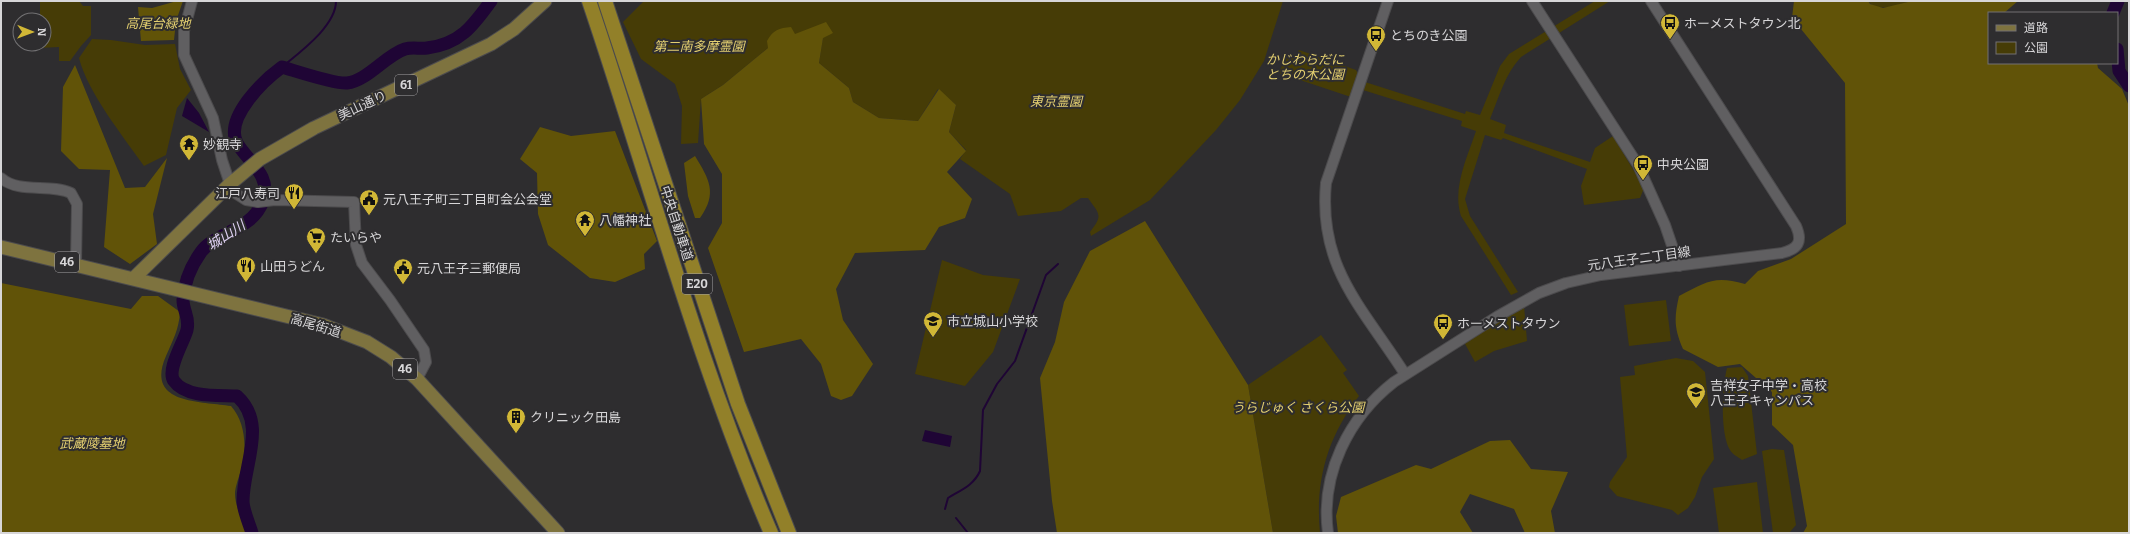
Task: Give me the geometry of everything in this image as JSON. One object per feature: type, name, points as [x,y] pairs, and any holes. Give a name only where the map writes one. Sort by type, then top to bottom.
[{"type":"highway","name":"中央自動車道","points":[[605,1],[738,404],[789,533]]},
{"type":"highway","name":"中央自動車道","points":[[590,4],[678,277],[754,493],[771,533]]},
{"type":"main road","name":"美山通り","points":[[230,184],[260,159],[314,128],[491,44],[514,29],[545,1]]},
{"type":"main road","name":"61","points":[[134,278],[230,184]]},
{"type":"main road","name":"高尾街道","points":[[1,247],[196,293],[323,326],[367,342],[391,357],[417,378],[558,533]]},
{"type":"street","points":[[192,1],[184,31],[184,55],[213,118],[230,184],[235,193],[246,200],[258,202],[271,200],[354,202],[356,239],[362,263],[390,300],[424,350],[426,362],[417,378]]},
{"type":"street","points":[[1388,1],[1326,183],[1324,204],[1326,229],[1336,268],[1360,308],[1406,374]]},
{"type":"street","points":[[1532,1],[1638,165],[1666,225],[1679,266]]},
{"type":"street","name":"元八王子二丁目線","points":[[1328,533],[1328,483],[1344,442],[1358,417],[1380,393],[1406,374],[1498,316],[1539,293],[1566,283],[1601,275],[1782,253],[1792,250],[1798,244],[1800,235],[1796,226],[1768,180],[1651,1]]},
{"type":"street","points":[[1,178],[16,185],[53,187],[71,193],[77,204],[76,264]]},
{"type":"green space","points":[[40,1],[79,1],[83,6],[91,6],[91,35],[70,61],[59,61],[59,47],[52,47],[52,12],[40,12]]},
{"type":"green space","name":"高尾台緑地","points":[[177,1],[183,1],[176,21],[174,40],[141,41],[138,7],[152,8]]},
{"type":"green space","name":"東京霊園","points":[[644,1],[1283,1],[1264,61],[1240,100],[1216,130],[1150,200],[1091,236],[1090,232],[1097,222],[1098,215],[1088,198],[1081,198],[1061,211],[1018,216],[1010,194],[960,159],[966,150],[949,132],[956,105],[938,89],[918,121],[879,118],[853,102],[849,88],[819,63],[823,37],[768,48],[723,85],[701,99],[698,143],[681,144],[682,106],[675,84],[641,59],[623,22]]},
{"type":"green space","points":[[1595,1],[1610,1],[1521,57],[1507,78],[1490,119],[1506,125],[1504,133],[1590,162],[1595,148],[1613,136],[1644,188],[1640,198],[1584,205],[1581,186],[1587,169],[1503,138],[1501,140],[1485,135],[1465,199],[1470,216],[1518,292],[1511,295],[1461,216],[1458,195],[1459,184],[1476,131],[1461,126],[1462,121],[1363,90],[1365,82],[1465,114],[1466,111],[1480,115],[1500,66],[1509,54]]},
{"type":"green space","points":[[1794,1],[1868,1],[1870,4],[1883,8],[1912,1],[2018,1],[2005,12],[1988,12],[1988,64],[2097,64],[2098,68],[2122,89],[2129,106],[2129,533],[1803,533],[1807,526],[1793,445],[1772,425],[1772,392],[1740,364],[1718,367],[1683,349],[1676,329],[1676,311],[1679,296],[1710,281],[1725,280],[1745,284],[1758,271],[1791,259],[1846,224],[1845,83],[1792,18]]},
{"type":"green space","points":[[1868,1],[1912,1],[1883,8],[1872,5]]},
{"type":"green space","points":[[826,22],[833,33],[823,38],[819,63],[849,88],[853,102],[879,118],[918,121],[939,89],[956,105],[949,132],[966,151],[947,172],[972,199],[965,218],[939,227],[925,250],[855,253],[836,289],[843,320],[873,364],[852,396],[841,400],[831,396],[821,364],[801,339],[744,352],[708,248],[722,223],[722,174],[704,144],[701,99],[723,85],[768,48],[767,41],[777,30],[791,27],[795,34]]},
{"type":"green space","points":[[92,39],[145,45],[175,44],[180,69],[191,90],[177,108],[166,155],[144,166],[98,100],[79,58]]},
{"type":"green space","name":"かじわらだに とちの木公園","points":[[1299,50],[1356,70],[1358,74],[1351,97],[1279,73],[1286,56],[1297,54]]},
{"type":"green space","points":[[75,65],[125,188],[145,187],[167,158],[153,214],[157,244],[130,264],[104,247],[110,170],[79,169],[61,151],[63,87]]},
{"type":"green space","points":[[540,127],[571,136],[615,131],[657,241],[644,254],[645,269],[615,282],[590,278],[548,245],[538,214],[537,173],[520,159]]},
{"type":"green space","points":[[695,156],[710,186],[709,201],[700,218],[695,218],[688,196],[684,163]]},
{"type":"green space","points":[[1145,221],[1248,385],[1273,533],[1057,533],[1052,501],[1040,378],[1055,342],[1064,302],[1090,251]]},
{"type":"green space","points":[[942,260],[983,275],[1020,279],[993,352],[965,386],[915,374]]},
{"type":"green space","name":"武蔵陵墓地","points":[[1,283],[131,309],[142,296],[158,296],[180,312],[177,329],[161,372],[163,383],[169,392],[179,397],[191,401],[231,406],[240,420],[244,436],[244,454],[235,499],[246,533],[1,533]]},
{"type":"green space","points":[[1666,300],[1671,341],[1629,346],[1624,305]]},
{"type":"green space","points":[[1524,306],[1527,341],[1494,351],[1475,362],[1464,342]]},
{"type":"green space","name":"うらじゅく さくら公園","points":[[1321,335],[1347,370],[1343,373],[1359,396],[1339,428],[1331,444],[1326,461],[1319,496],[1320,533],[1273,533],[1248,385]]},
{"type":"green space","points":[[1676,358],[1693,361],[1705,372],[1714,459],[1702,477],[1695,497],[1688,508],[1678,515],[1672,510],[1617,496],[1609,487],[1610,482],[1627,457],[1620,377],[1635,375],[1634,366]]},
{"type":"green space","points":[[1742,367],[1748,376],[1757,454],[1742,460],[1731,451],[1727,442],[1723,422],[1723,398],[1727,368]]},
{"type":"green space","points":[[1510,440],[1531,469],[1568,472],[1551,511],[1555,533],[1525,533],[1514,509],[1470,494],[1460,512],[1473,533],[1338,533],[1336,516],[1341,497],[1416,465],[1431,469],[1490,441]]},
{"type":"green space","points":[[1772,449],[1784,450],[1796,525],[1789,533],[1773,533],[1762,451]]},
{"type":"green space","points":[[1757,482],[1763,533],[1719,533],[1713,488]]},
{"type":"shaded area","points":[[187,98],[199,113],[209,132],[182,116]]},
{"type":"shaded area","points":[[925,430],[952,436],[950,447],[922,441]]},
{"type":"waterway","points":[[282,67],[316,38],[324,29],[330,20],[336,1]]},
{"type":"waterway","name":"城山川","points":[[252,533],[243,505],[244,487],[252,446],[253,432],[251,419],[246,407],[237,396],[194,393],[186,390],[179,386],[174,381],[172,376],[176,356],[188,325],[183,300],[186,281],[194,263],[207,245],[251,219],[258,211],[263,201],[265,192],[262,176],[237,143],[234,133],[236,122],[241,111],[256,90],[282,67],[341,83],[354,81],[362,78],[398,52],[405,49],[438,46],[457,38],[472,26],[491,1]]},
{"type":"waterway","points":[[2113,12],[2118,1]]},
{"type":"waterway","points":[[2118,60],[2119,71],[2129,86]]},
{"type":"waterway","points":[[945,509],[948,498],[971,484],[980,471],[983,410],[997,384],[1015,361],[1046,275],[1058,264]]},
{"type":"waterway","points":[[956,518],[968,533]]},
{"type":"place","name":"ホーメストタウン北","points":[[1670,40]]},
{"type":"place","name":"とちのき公園","points":[[1376,52]]},
{"type":"place","name":"妙観寺","points":[[189,161]]},
{"type":"place","name":"中央公園","points":[[1643,181]]},
{"type":"place","name":"江戸八寿司","points":[[294,210]]},
{"type":"place","name":"元八王子町三丁目町会公会堂","points":[[369,216]]},
{"type":"place","name":"八幡神社","points":[[585,237]]},
{"type":"place","name":"たいらや","points":[[316,254]]},
{"type":"place","name":"山田うどん","points":[[246,283]]},
{"type":"place","name":"元八王子三郵便局","points":[[403,285]]},
{"type":"place","name":"市立城山小学校","points":[[933,338]]},
{"type":"place","name":"ホーメストタウン","points":[[1443,340]]},
{"type":"place","name":"吉祥女子中学・高校 八王子キャンパス","points":[[1696,409]]},
{"type":"place","name":"クリニック田島","points":[[516,434]]},
{"type":"park label","name":"第二南多摩霊園","points":[[699,46]]}]
